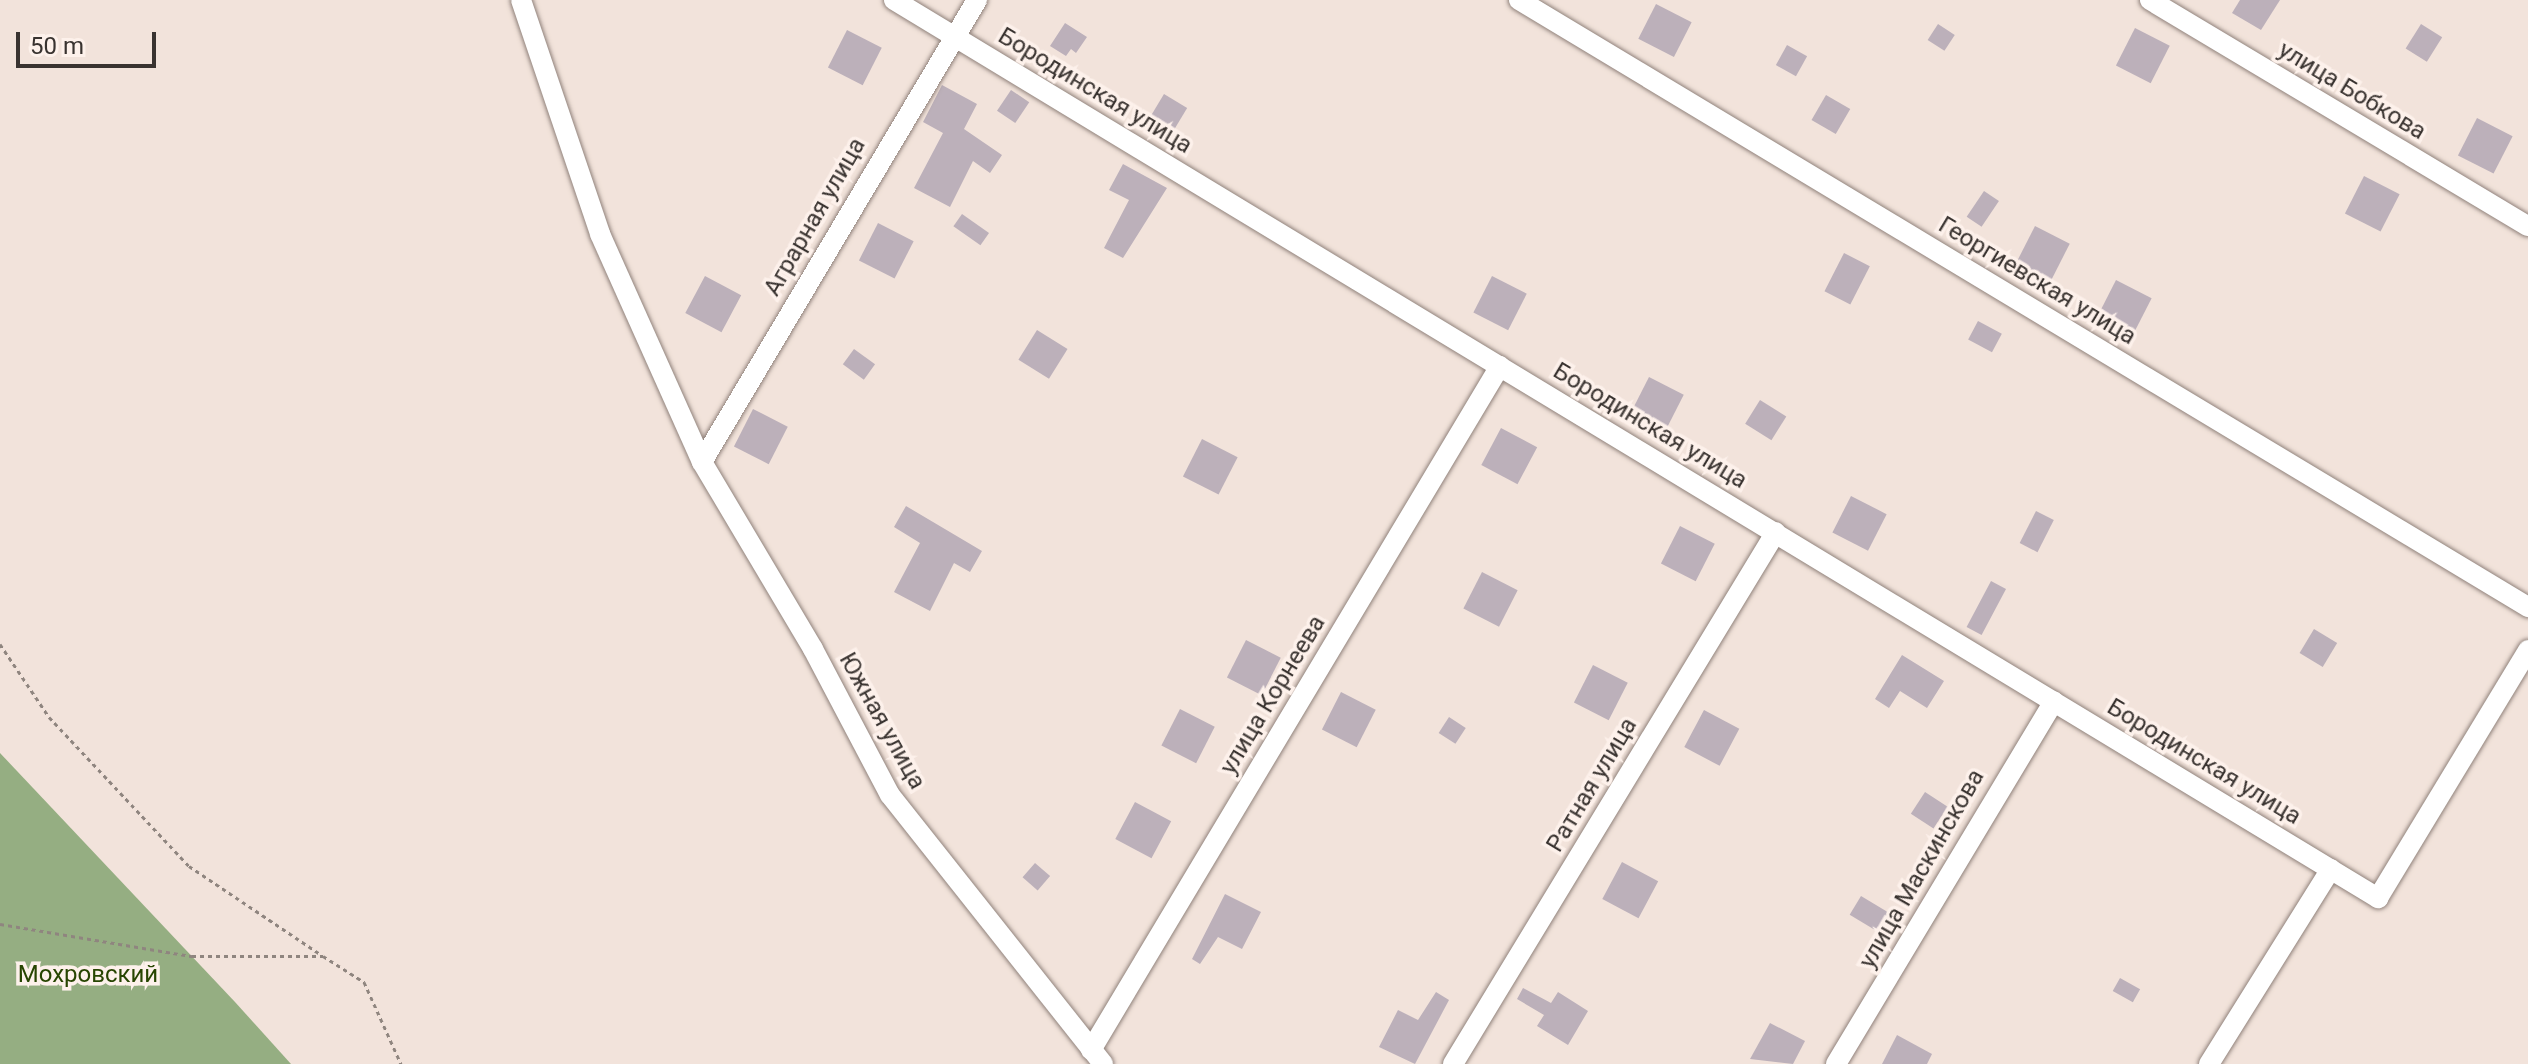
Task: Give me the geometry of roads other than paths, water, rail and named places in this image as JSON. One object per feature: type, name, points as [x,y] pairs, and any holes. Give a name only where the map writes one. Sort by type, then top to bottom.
[{"type":"street","name":"Южная улица","points":[[521,0],[600,234],[702,462],[813,649],[890,795],[1097,1057]]},
{"type":"street","name":"Бородинская улица","points":[[894,0],[2378,898],[2528,650]]},
{"type":"street","name":"Аграрная улица","points":[[702,462],[952,35],[977,0]]},
{"type":"street","name":"Георгиевская улица","points":[[1519,0],[2528,607]]},
{"type":"street","name":"улица Бобкова","points":[[2150,0],[2528,226]]},
{"type":"street","name":"улица Корнеева","points":[[1097,1057],[1500,366]]},
{"type":"street","name":"Ратная улица","points":[[1453,1064],[1776,532]]},
{"type":"street","name":"улица Маскинскова","points":[[1836,1064],[2054,701]]},
{"type":"street","points":[[2209,1064],[2331,869]]},
{"type":"park label","name":"Мохровский","points":[[88,975]]}]
